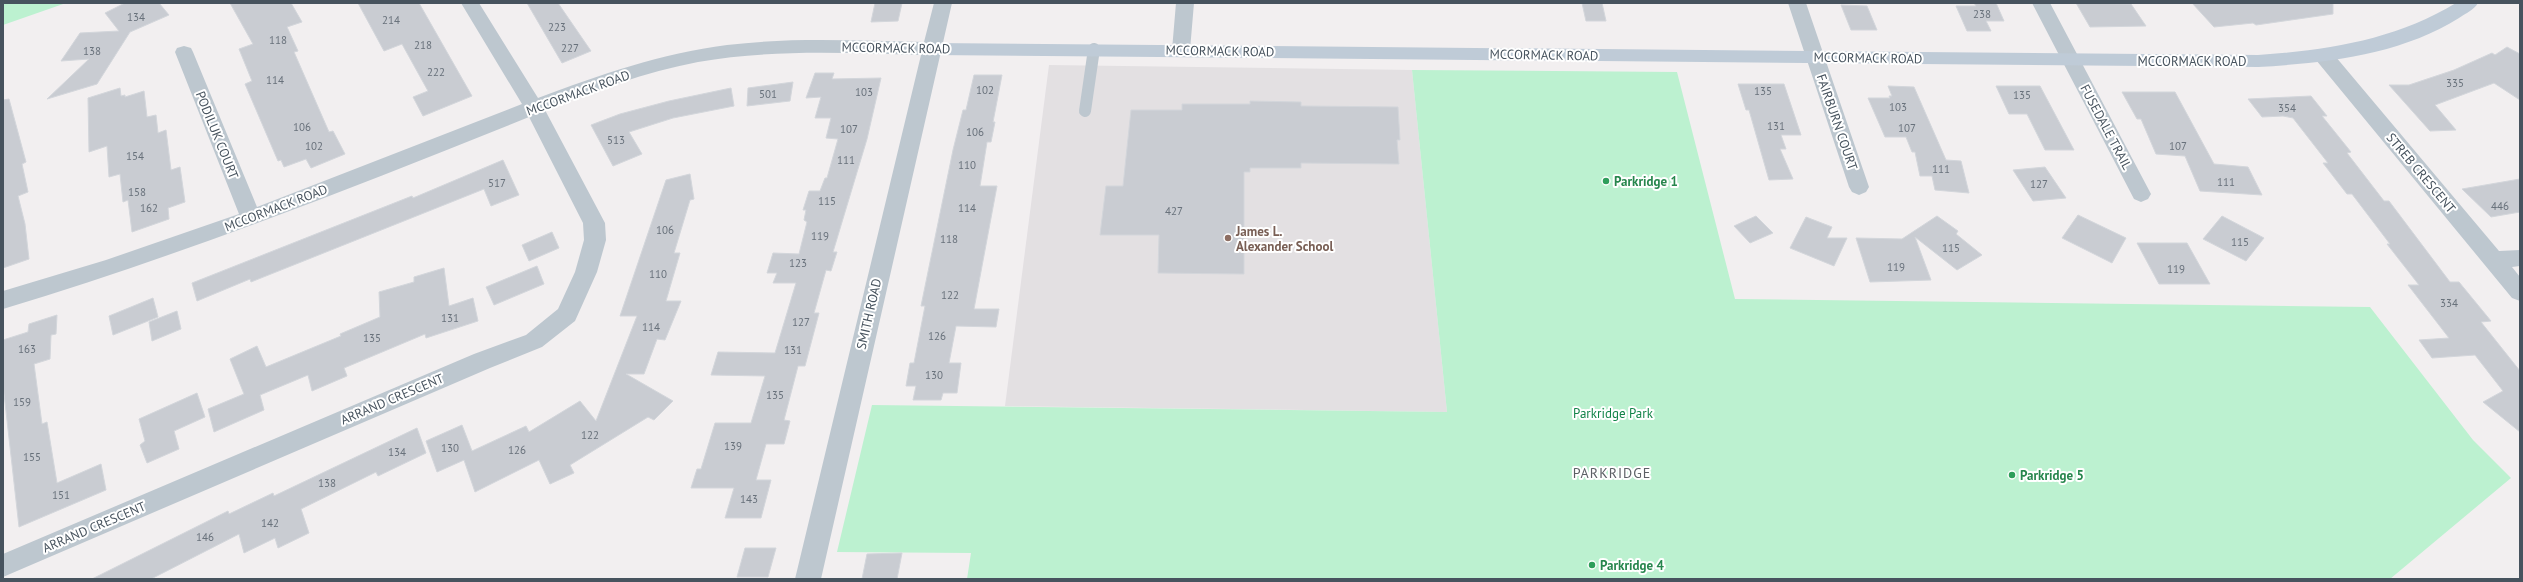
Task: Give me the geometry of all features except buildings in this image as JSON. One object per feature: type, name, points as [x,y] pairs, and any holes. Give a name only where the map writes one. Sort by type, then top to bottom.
[{"type":"street","name":"ARRAND CRESCENT","points":[[3,566],[482,360],[534,341],[567,315],[586,272],[595,240],[594,223],[534,108],[470,3]]},
{"type":"street","name":"SMITH ROAD","points":[[808,579],[943,3]]},
{"type":"street","points":[[1181,50],[1185,3]]},
{"type":"street","name":"FAIRBURN COURT","points":[[1797,3],[1859,187]]},
{"type":"street","name":"FUSEDALE TRAIL","points":[[2041,3],[2141,194]]},
{"type":"street","name":"MCCORMACK ROAD","points":[[3,300],[117,266],[251,218],[534,108],[645,69],[698,56],[750,49],[804,46],[932,49],[1094,49],[2071,61],[2258,61],[2323,55],[2355,50],[2408,35],[2451,16],[2469,3]]},
{"type":"street","name":"PODILUK COURT","points":[[184,52],[251,218]]},
{"type":"street","name":"STREB CRESCENT","points":[[2323,55],[2520,292]]},
{"type":"street","points":[[2494,260],[2520,258]]},
{"type":"lane","points":[[1085,111],[1094,49]]},
{"type":"shaded area","name":"James L. Alexander School","points":[[1049,65],[1412,70],[1447,412],[1005,406]]},
{"type":"green space","points":[[66,3],[3,25],[3,4]]},
{"type":"green space","name":"Parkridge Park","points":[[1412,70],[1677,72],[1735,299],[2370,307],[2473,440],[2511,478],[2390,579],[967,579],[971,553],[837,552],[872,405],[1447,412]]},
{"type":"place","name":"Parkridge 1","points":[[1606,181]]},
{"type":"place","name":"James L. Alexander School","points":[[1228,238]]},
{"type":"place","name":"Parkridge 5","points":[[2012,475]]},
{"type":"place","name":"Parkridge 4","points":[[1592,565]]},
{"type":"district","name":"PARKRIDGE","points":[[1612,473]]}]
